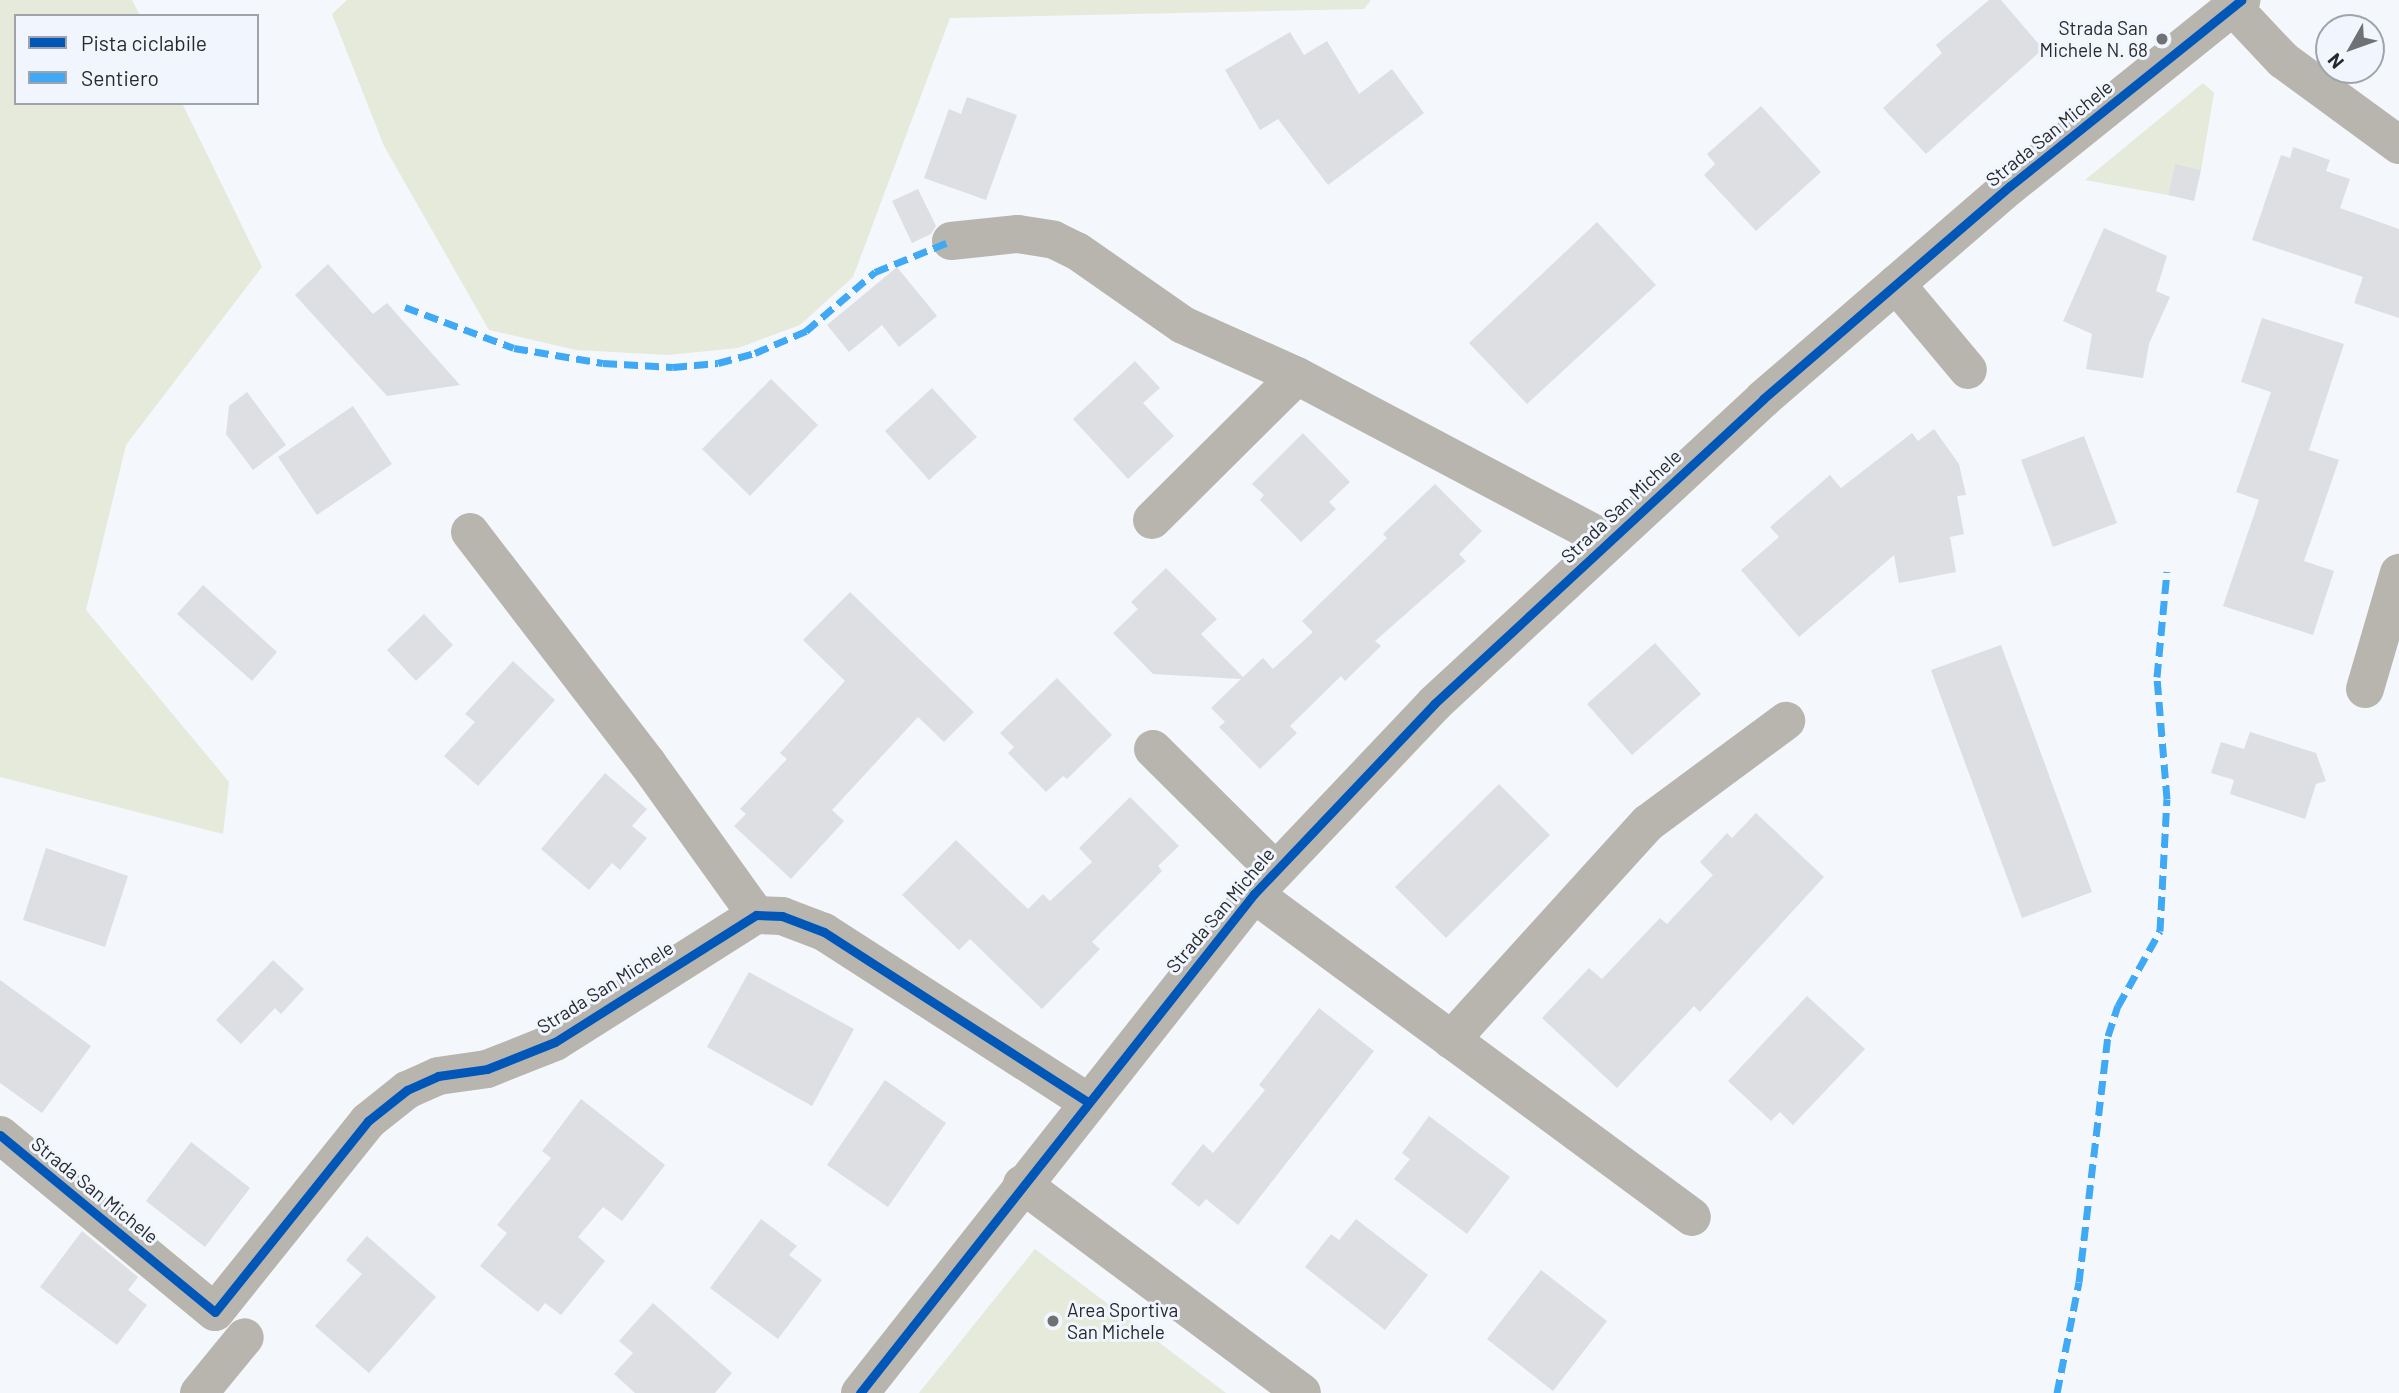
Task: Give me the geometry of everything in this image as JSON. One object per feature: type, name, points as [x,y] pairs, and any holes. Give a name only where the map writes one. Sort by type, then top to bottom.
[{"type":"street","name":"Strada San Michele","points":[[860,1393],[1086,1101],[1265,882],[1434,704],[1609,541],[1896,284],[2237,4],[2283,60],[2399,145]]},
{"type":"street","points":[[951,241],[1018,234],[1054,240],[1077,251],[1183,325],[1297,376],[1609,541]]},
{"type":"street","points":[[1896,284],[1968,370]]},
{"type":"street","points":[[1152,520],[1297,376]]},
{"type":"street","points":[[470,532],[648,764],[756,915],[782,916],[824,932],[1086,1101]]},
{"type":"street","points":[[2365,689],[2399,573]]},
{"type":"street","points":[[1451,1040],[1648,823],[1786,721]]},
{"type":"street","points":[[1153,749],[1265,882],[1451,1040],[1692,1217]]},
{"type":"street","name":"Strada San Michele","points":[[0,1135],[215,1312],[368,1121],[407,1090],[438,1076],[487,1069],[555,1042],[756,915]]},
{"type":"street","points":[[1022,1184],[1302,1393]]},
{"type":"street","points":[[199,1393],[245,1337]]},
{"type":"green space","points":[[0,0],[132,0],[139,14],[14,14],[14,105],[183,105],[262,267],[126,445],[86,610],[229,782],[223,834],[0,777]]},
{"type":"green space","points":[[347,0],[1371,0],[1364,9],[950,18],[853,277],[800,325],[738,348],[668,355],[576,350],[489,330],[384,146],[332,14]]},
{"type":"green space","points":[[2203,83],[2214,93],[2201,170],[2175,165],[2168,195],[2085,180]]},
{"type":"green space","name":"Area Sportiva San Michele","points":[[1035,1249],[1226,1393],[919,1393]]},
{"type":"building","points":[[1989,0],[2001,0],[2043,49],[1926,154],[1883,108],[1942,53],[1936,45]]},
{"type":"building","points":[[1290,32],[1304,55],[1327,41],[1359,94],[1392,69],[1424,113],[1328,185],[1278,119],[1260,130],[1225,70]]},
{"type":"building","points":[[967,97],[1017,115],[986,200],[924,178],[949,109],[961,114]]},
{"type":"building","points":[[1761,106],[1821,172],[1756,231],[1704,175],[1715,164],[1707,154]]},
{"type":"building","points":[[2293,147],[2330,160],[2326,171],[2350,179],[2340,208],[2399,229],[2399,318],[2354,303],[2363,277],[2252,240],[2281,155],[2290,158]]},
{"type":"building","points":[[2175,164],[2201,170],[2194,201],[2168,195]]},
{"type":"building","points":[[918,189],[936,226],[931,234],[912,243],[892,201]]},
{"type":"building","points":[[1597,222],[1656,285],[1527,404],[1469,343]]},
{"type":"building","points":[[2104,228],[2167,256],[2156,291],[2170,297],[2149,344],[2143,378],[2086,369],[2092,334],[2063,321]]},
{"type":"building","points":[[328,264],[373,314],[387,303],[460,385],[387,396],[295,295]]},
{"type":"building","points":[[897,267],[937,316],[899,347],[882,325],[849,352],[827,325]]},
{"type":"building","points":[[2262,318],[2344,344],[2309,450],[2339,460],[2304,561],[2334,571],[2313,635],[2223,606],[2259,500],[2236,492],[2271,392],[2241,382]]},
{"type":"building","points":[[1135,361],[1160,388],[1143,403],[1174,436],[1128,479],[1073,419]]},
{"type":"building","points":[[771,379],[818,425],[750,496],[702,449]]},
{"type":"building","points":[[932,388],[977,437],[929,480],[885,431]]},
{"type":"building","points":[[247,392],[286,445],[253,470],[226,434],[229,406]]},
{"type":"building","points":[[353,406],[392,464],[317,515],[278,457]]},
{"type":"building","points":[[1934,429],[1959,464],[1966,495],[1957,496],[1964,534],[1950,537],[1956,572],[1899,583],[1894,555],[1799,637],[1741,570],[1779,537],[1770,527],[1830,475],[1841,488],[1912,433],[1918,441]]},
{"type":"building","points":[[1303,433],[1350,482],[1329,502],[1336,509],[1301,542],[1260,500],[1264,495],[1252,484]]},
{"type":"building","points":[[2084,436],[2117,523],[2053,547],[2021,460]]},
{"type":"building","points":[[1435,484],[1482,531],[1459,554],[1466,561],[1375,641],[1381,646],[1345,681],[1341,676],[1290,726],[1297,733],[1260,769],[1219,727],[1225,722],[1211,708],[1241,679],[1153,674],[1113,633],[1138,609],[1131,602],[1166,568],[1217,619],[1201,634],[1243,677],[1263,658],[1273,669],[1313,632],[1302,621],[1387,538],[1383,534]]},
{"type":"building","points":[[203,585],[277,652],[252,681],[177,614]]},
{"type":"building","points":[[850,592],[974,712],[944,742],[918,717],[832,810],[844,821],[791,879],[734,826],[746,814],[740,809],[787,759],[780,753],[845,681],[803,640]]},
{"type":"building","points":[[424,614],[453,645],[416,681],[387,650]]},
{"type":"building","points":[[1655,643],[1701,694],[1632,755],[1587,704]]},
{"type":"building","points":[[2001,645],[2092,892],[2022,918],[1931,670]]},
{"type":"building","points":[[513,661],[555,700],[478,786],[444,756],[475,722],[465,714]]},
{"type":"building","points":[[1057,678],[1112,735],[1067,779],[1063,776],[1046,792],[1008,753],[1014,747],[1000,733]]},
{"type":"building","points":[[2250,732],[2316,753],[2326,781],[2316,784],[2305,819],[2230,794],[2234,780],[2211,773],[2221,742],[2244,749]]},
{"type":"building","points":[[605,773],[647,809],[632,826],[647,838],[620,870],[612,863],[589,890],[541,849]]},
{"type":"building","points":[[1499,784],[1550,835],[1446,938],[1395,887]]},
{"type":"building","points":[[1130,797],[1179,846],[1158,866],[1162,871],[1092,942],[1100,949],[1042,1009],[970,939],[959,950],[902,895],[956,840],[1028,909],[1043,894],[1050,901],[1092,862],[1079,848]]},
{"type":"building","points":[[1756,813],[1824,877],[1700,1012],[1694,1006],[1617,1088],[1542,1018],[1589,968],[1602,979],[1660,918],[1667,924],[1713,875],[1700,862],[1727,833],[1732,838]]},
{"type":"building","points":[[46,848],[128,876],[105,947],[23,920]]},
{"type":"building","points":[[273,960],[304,989],[281,1014],[275,1008],[241,1044],[216,1020]]},
{"type":"building","points":[[749,972],[854,1029],[812,1106],[707,1047]]},
{"type":"building","points":[[0,980],[91,1046],[42,1113],[0,1083]]},
{"type":"building","points":[[1807,996],[1865,1049],[1793,1125],[1780,1112],[1771,1121],[1728,1081]]},
{"type":"building","points":[[1319,1008],[1374,1051],[1238,1225],[1206,1199],[1199,1207],[1171,1184],[1203,1144],[1213,1153],[1265,1090],[1259,1085]]},
{"type":"building","points":[[885,1080],[946,1123],[888,1207],[827,1165]]},
{"type":"building","points":[[581,1099],[665,1165],[622,1221],[603,1207],[578,1237],[605,1261],[561,1315],[545,1303],[538,1312],[480,1266],[507,1233],[497,1225],[551,1158],[542,1151]]},
{"type":"building","points":[[1429,1116],[1510,1177],[1467,1234],[1394,1179],[1410,1159],[1402,1153]]},
{"type":"building","points":[[191,1142],[250,1188],[205,1247],[146,1201]]},
{"type":"building","points":[[761,1219],[797,1246],[789,1255],[822,1280],[778,1339],[710,1288]]},
{"type":"building","points":[[1356,1219],[1428,1275],[1385,1330],[1305,1267],[1331,1234],[1339,1240]]},
{"type":"building","points":[[82,1231],[138,1277],[128,1290],[147,1305],[117,1345],[40,1287]]},
{"type":"building","points":[[367,1236],[436,1297],[369,1373],[315,1326],[362,1274],[346,1260]]},
{"type":"building","points":[[1541,1270],[1607,1321],[1553,1391],[1487,1339]]},
{"type":"building","points":[[653,1303],[732,1373],[715,1393],[635,1393],[614,1374],[633,1353],[619,1341]]},
{"type":"marked path","points":[[405,307],[514,348],[603,363],[673,367],[718,363],[755,353],[806,331],[875,272],[951,241]]},
{"type":"marked path","points":[[2057,1393],[2079,1282],[2108,1036],[2118,1006],[2160,931],[2167,799],[2157,677],[2167,571]]},
{"type":"cycle path","points":[[860,1393],[1254,894],[1434,704],[1763,399],[2010,186],[2241,0]]},
{"type":"cycle path","points":[[0,1135],[215,1312],[368,1121],[407,1090],[438,1076],[487,1069],[555,1042],[756,915],[782,916],[824,932],[1086,1101]]},
{"type":"place","name":"Strada San Michele N. 68","points":[[2162,39]]},
{"type":"place","name":"Area Sportiva San Michele","points":[[1053,1321]]}]
